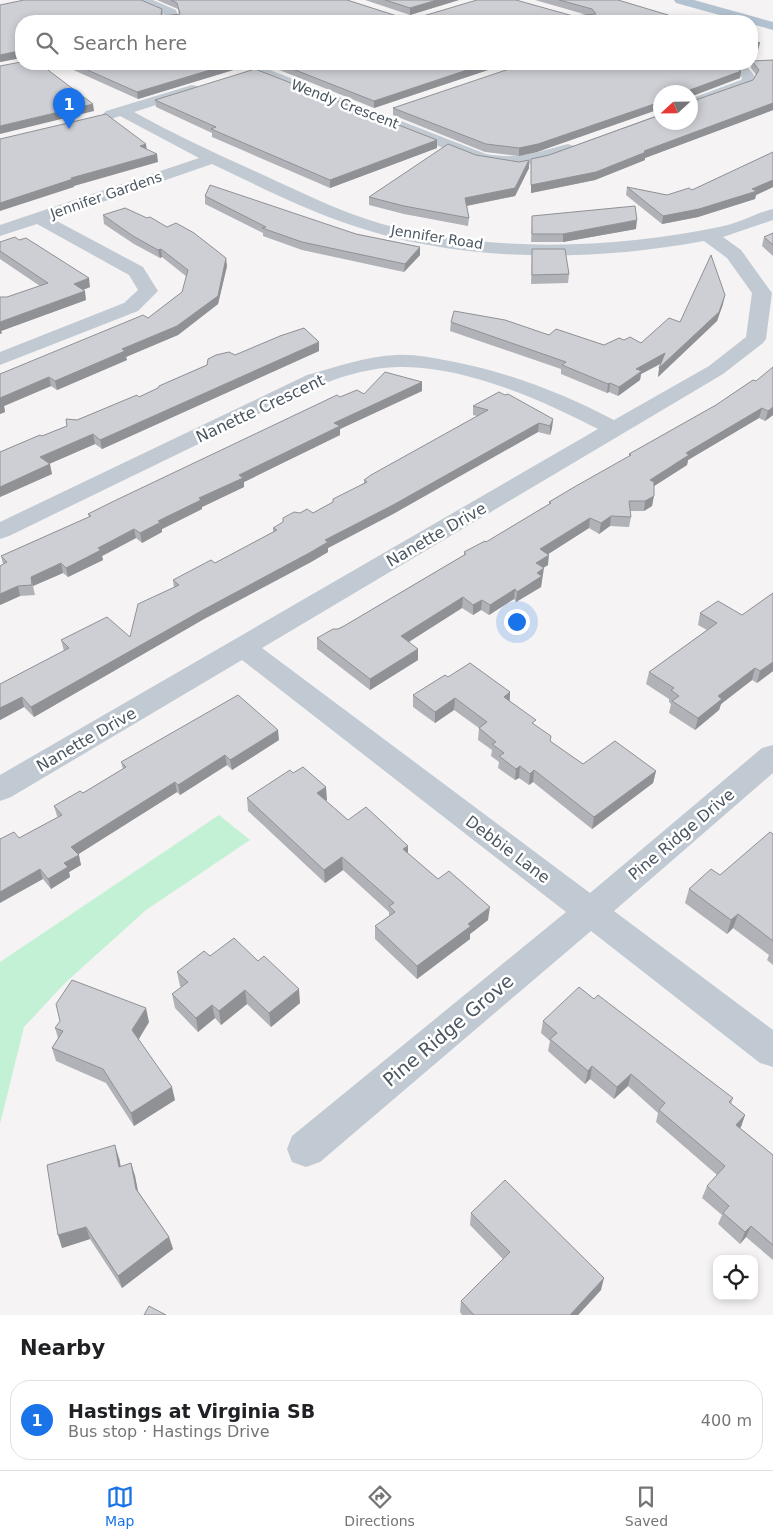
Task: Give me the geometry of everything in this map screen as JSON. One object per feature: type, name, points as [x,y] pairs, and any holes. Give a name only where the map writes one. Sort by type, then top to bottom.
[{"type":"main road","points":[[680,0],[734,15]]},
{"type":"main road","points":[[705,0],[773,18]]},
{"type":"main road","points":[[758,22],[773,26]]},
{"type":"street","points":[[142,0],[172,13],[172,15]]},
{"type":"street","points":[[239,75],[254,70]]},
{"type":"street","name":"Wendy Crescent","points":[[260,70],[482,158],[519,163],[534,160],[578,145]]},
{"type":"street","points":[[698,101],[746,83],[749,78],[743,70]]},
{"type":"street","points":[[94,118],[203,86]]},
{"type":"street","points":[[374,115],[393,109]]},
{"type":"street","name":"Jennifer Road","points":[[122,111],[163,135],[327,211],[390,231],[471,244],[523,248],[585,249],[646,244],[724,231],[773,214]]},
{"type":"street","name":"Jennifer Gardens","points":[[0,231],[212,158]]},
{"type":"street","points":[[0,359],[131,307],[148,291],[136,271],[38,218]]},
{"type":"street","name":"Nanette Drive","points":[[0,789],[716,370],[756,340],[762,293],[734,254],[706,234]]},
{"type":"street","name":"Nanette Crescent","points":[[0,531],[315,380],[365,365],[408,360],[464,369],[532,389],[582,411],[615,429]]},
{"type":"street","name":"Debbie Lane","points":[[243,647],[773,1051]]},
{"type":"street","name":"Pine Ridge Drive","points":[[590,912],[773,756]]},
{"type":"street","name":"Pine Ridge Grove","points":[[306,1149],[590,912]]},
{"type":"green space","points":[[219,815],[250,840],[146,910],[66,982],[24,1027],[0,1124],[0,962]]},
{"type":"building","points":[[24,0],[141,0],[162,9],[162,15],[15,15],[15,52],[0,55],[0,5]]},
{"type":"building","points":[[171,0],[347,0],[394,15],[172,15],[180,14],[177,3]]},
{"type":"building","points":[[385,0],[437,0],[410,8]]},
{"type":"building","points":[[477,0],[516,0],[569,15],[426,15]]},
{"type":"building","points":[[559,0],[618,0],[668,15],[584,15],[596,14],[592,9]]},
{"type":"building","points":[[773,60],[773,103],[644,151],[646,152],[596,172],[531,185],[531,159],[549,155],[653,118],[653,130],[698,130],[698,99],[753,80],[758,69],[758,61]]},
{"type":"building","points":[[15,63],[15,70],[48,70],[93,104],[0,126],[0,66]]},
{"type":"building","points":[[88,70],[210,70],[137,92]]},
{"type":"building","points":[[252,70],[258,70],[437,140],[330,180],[211,129],[216,127],[155,100]]},
{"type":"building","points":[[295,70],[467,70],[374,101]]},
{"type":"building","points":[[506,70],[741,71],[698,87],[698,85],[653,85],[653,104],[538,144],[519,148],[486,144],[393,108]]},
{"type":"building","points":[[106,114],[146,144],[140,146],[157,154],[71,178],[73,179],[0,203],[0,139]]},
{"type":"building","points":[[448,144],[476,155],[519,162],[529,160],[515,188],[465,198],[469,218],[404,206],[369,197]]},
{"type":"building","points":[[773,152],[773,180],[752,189],[757,191],[699,209],[663,216],[627,187],[667,195],[689,188],[692,190]]},
{"type":"building","points":[[210,185],[356,234],[420,247],[405,264],[302,242],[262,228],[266,227],[205,196]]},
{"type":"building","points":[[635,206],[637,220],[563,234],[532,234],[532,216]]},
{"type":"building","points":[[125,208],[147,218],[150,217],[167,227],[176,223],[194,233],[226,258],[218,296],[177,326],[122,349],[125,351],[55,381],[49,377],[0,398],[0,374],[143,315],[148,318],[182,292],[188,270],[161,249],[158,250],[133,236],[103,215]]},
{"type":"building","points":[[773,233],[773,245],[764,237]]},
{"type":"building","points":[[15,237],[19,240],[26,238],[89,278],[74,284],[85,291],[0,322],[0,297],[7,297],[48,283],[0,251],[0,242]]},
{"type":"building","points":[[532,249],[565,249],[569,274],[532,275]]},
{"type":"building","points":[[711,255],[725,295],[719,312],[659,368],[665,353],[636,369],[642,371],[619,387],[562,365],[566,362],[451,322],[454,311],[505,320],[549,335],[556,329],[604,345],[619,338],[624,340],[630,337],[641,343],[669,318],[680,322]]},
{"type":"building","points":[[304,328],[319,342],[100,440],[93,434],[40,457],[50,464],[0,487],[0,452],[67,426],[66,419],[77,420],[137,395],[139,397],[207,365],[208,359],[216,355],[229,352],[235,355]]},
{"type":"building","points":[[773,367],[773,407],[768,411],[762,408],[686,453],[689,455],[650,480],[654,482],[654,496],[645,501],[629,501],[631,517],[611,516],[601,523],[590,518],[540,549],[549,555],[536,563],[544,568],[537,573],[542,576],[517,592],[515,589],[490,605],[482,600],[473,605],[463,597],[401,636],[418,649],[370,679],[317,638],[333,629],[344,626],[466,554],[464,552],[486,542],[551,503],[549,502],[631,455],[629,454],[716,405],[753,380],[756,381]]},
{"type":"building","points":[[385,372],[422,382],[334,423],[340,426],[239,475],[243,478],[199,498],[201,500],[158,521],[161,522],[140,533],[134,529],[98,548],[101,550],[66,568],[61,563],[31,577],[32,585],[18,586],[0,594],[0,566],[7,562],[1,556],[91,516],[88,514],[337,395],[340,397],[357,390],[364,394]]},
{"type":"building","points":[[499,392],[505,395],[508,394],[553,419],[550,426],[539,423],[393,505],[325,540],[328,542],[31,707],[22,697],[0,708],[0,684],[69,648],[61,640],[107,617],[130,637],[138,604],[179,585],[173,580],[211,560],[215,563],[277,530],[273,528],[283,522],[283,518],[294,512],[300,513],[307,509],[313,513],[333,502],[333,499],[367,482],[364,480],[371,475],[488,410],[473,406]]},
{"type":"building","points":[[773,593],[773,662],[760,671],[755,668],[718,696],[722,699],[698,718],[672,701],[679,696],[671,690],[674,688],[649,672],[717,623],[700,613],[718,601],[742,615]]},
{"type":"building","points":[[470,663],[510,692],[504,697],[536,720],[532,723],[551,736],[550,741],[583,764],[615,741],[656,771],[594,817],[534,770],[530,774],[520,766],[516,769],[499,756],[504,753],[492,744],[496,742],[479,728],[487,722],[455,698],[435,712],[413,695],[445,675],[448,677]]},
{"type":"building","points":[[238,695],[278,730],[230,760],[225,755],[178,785],[175,782],[71,847],[79,855],[64,863],[68,867],[48,879],[40,869],[0,892],[0,839],[14,832],[19,838],[62,815],[54,806],[80,791],[83,793],[126,767],[121,762]]},
{"type":"building","points":[[303,767],[326,787],[317,793],[348,820],[366,807],[408,846],[403,849],[438,879],[449,871],[490,907],[468,924],[471,926],[417,966],[375,926],[395,912],[389,906],[394,903],[342,857],[324,870],[247,798],[290,770],[293,773]]},
{"type":"building","points":[[770,832],[773,834],[773,941],[738,914],[731,920],[689,889],[711,869],[720,875]]},
{"type":"building","points":[[234,938],[258,961],[264,956],[299,989],[269,1013],[245,990],[219,1011],[212,1005],[196,1018],[172,994],[188,982],[177,972],[204,951],[210,956]]},
{"type":"building","points":[[72,980],[146,1008],[132,1030],[172,1087],[131,1113],[103,1069],[52,1048],[63,1031],[55,1028],[60,1021],[56,1004]]},
{"type":"building","points":[[579,987],[594,999],[598,995],[733,1098],[729,1102],[745,1115],[736,1125],[773,1155],[773,1245],[751,1226],[745,1232],[723,1213],[729,1206],[707,1186],[725,1166],[659,1110],[665,1103],[631,1074],[617,1087],[592,1066],[588,1071],[550,1039],[557,1033],[543,1021]]},
{"type":"building","points":[[115,1145],[119,1167],[131,1163],[136,1189],[169,1237],[118,1276],[86,1227],[58,1235],[47,1165]]},
{"type":"building","points":[[505,1180],[604,1278],[570,1315],[474,1315],[461,1301],[510,1252],[471,1213]]},
{"type":"building","points":[[149,1306],[166,1315],[144,1315]]},
{"type":"place","name":"Hastings at Virginia SB","points":[[69,129]]}]
